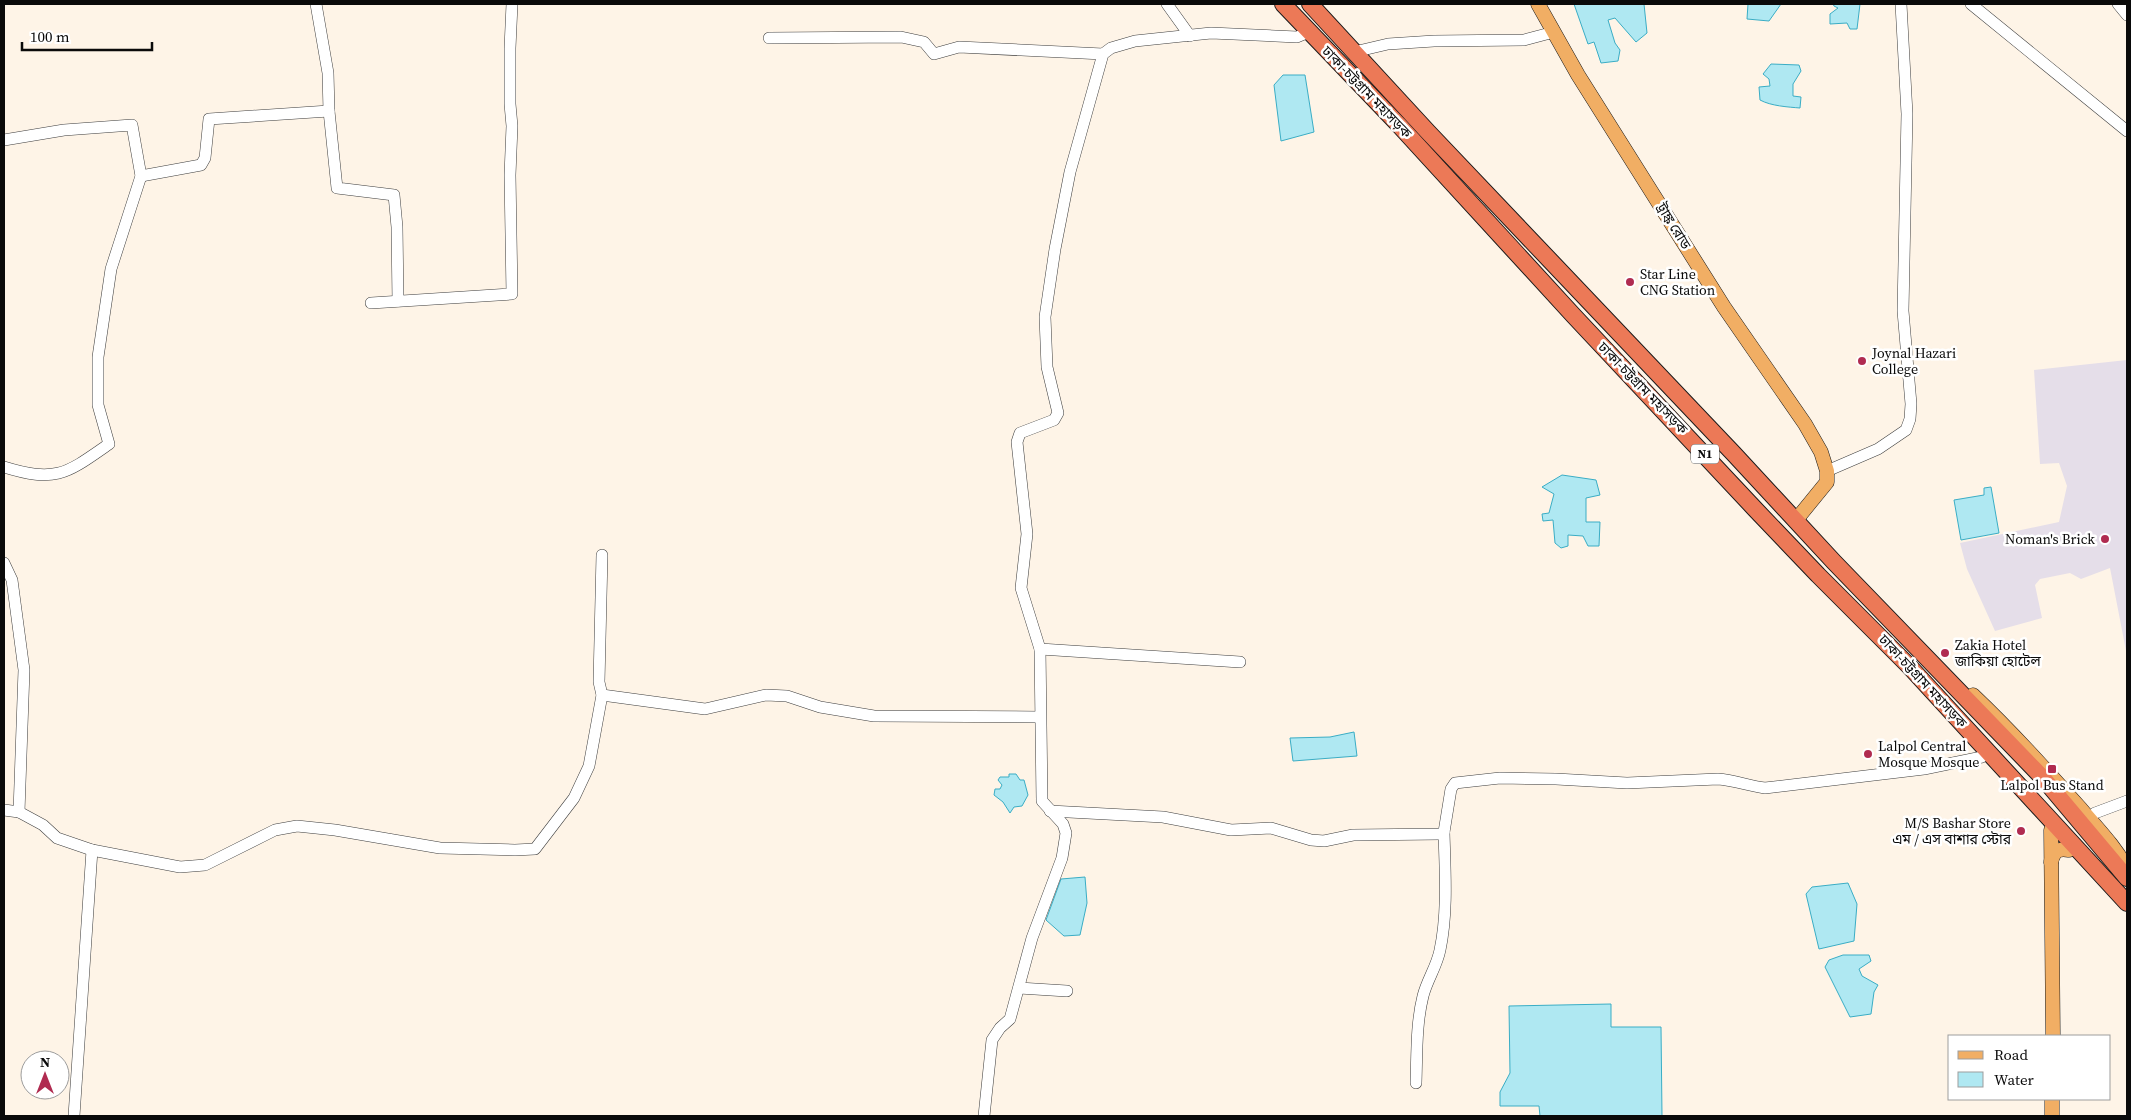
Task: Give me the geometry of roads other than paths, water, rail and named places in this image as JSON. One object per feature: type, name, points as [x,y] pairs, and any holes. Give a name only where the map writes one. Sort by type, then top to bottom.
[{"type":"highway","name":"ঢাকা-চট্টগ্রাম মহাসড়ক","points":[[1283,4],[1398,124],[1573,315],[1818,575],[1924,681],[2126,902]]},
{"type":"highway","name":"ঢাকা-চট্টগ্রাম মহাসড়ক","points":[[1310,4],[1834,562],[2043,778],[2127,878]]},
{"type":"highway","points":[[1677,424],[1684,425],[1690,422],[1693,416],[1691,409]]},
{"type":"highway","points":[[1699,448],[1697,438],[1701,433],[1710,431],[1716,435]]},
{"type":"highway","points":[[1818,575],[1834,562]]},
{"type":"main road","name":"ট্রাঙ্ক রোড","points":[[1538,4],[1578,75],[1724,307],[1805,424],[1820,452],[1827,471]]},
{"type":"main road","points":[[1796,520],[1827,482],[1827,471]]},
{"type":"main road","points":[[1940,672],[1959,681],[2001,722],[2089,819],[2127,869]]},
{"type":"main road","points":[[1924,681],[1933,700],[1982,757],[2094,876],[2126,902]]},
{"type":"main road","points":[[2051,830],[2053,1035]]},
{"type":"main road","points":[[2051,862],[2055,852],[2070,850]]},
{"type":"main road","points":[[2052,1100],[2052,1116]]},
{"type":"street","points":[[316,4],[328,73],[329,111],[337,188],[394,194],[397,226],[398,301]]},
{"type":"street","points":[[371,303],[512,294],[510,48],[512,4]]},
{"type":"street","points":[[1167,4],[1190,36]]},
{"type":"street","points":[[1827,471],[1878,449],[1906,430],[1910,420],[1911,404],[1903,311],[1907,114],[1902,4]]},
{"type":"street","points":[[1971,4],[2127,131]]},
{"type":"street","points":[[2118,4],[2127,15]]},
{"type":"street","points":[[984,1116],[992,1040],[1000,1028],[1010,1019],[1032,938],[1062,858],[1066,833],[1064,824],[1042,801],[1040,649],[1021,588],[1027,534],[1017,442],[1020,432],[1054,420],[1058,414],[1047,367],[1045,317],[1055,249],[1070,172],[1103,54],[1111,48],[1136,42],[1211,33],[1297,37],[1309,32]]},
{"type":"street","points":[[1354,52],[1388,44],[1434,41],[1524,40],[1554,32]]},
{"type":"street","points":[[769,38],[902,37],[924,42],[934,54],[959,48],[1103,54]]},
{"type":"street","points":[[141,176],[201,164],[205,158],[209,118],[329,111]]},
{"type":"street","points":[[4,140],[64,130],[132,125],[141,176],[111,269],[98,357],[98,405],[108,444],[75,468],[47,476],[29,474],[4,467]]},
{"type":"street","points":[[4,810],[19,812],[43,825],[57,838],[92,850],[180,867],[205,865],[274,830],[297,826],[335,830],[440,848],[535,849],[574,798],[589,766],[602,695],[599,682],[602,555]]},
{"type":"street","points":[[4,563],[12,580],[24,670],[19,812]]},
{"type":"street","points":[[1040,649],[1240,662]]},
{"type":"street","points":[[602,695],[705,708],[766,695],[787,696],[820,706],[874,716],[1040,717]]},
{"type":"street","points":[[1416,1083],[1421,1006],[1425,988],[1436,964],[1440,949],[1445,896],[1444,832],[1452,789],[1455,783],[1500,778],[1556,778],[1627,783],[1718,779],[1765,788],[1924,769],[1982,757]]},
{"type":"street","points":[[2089,819],[2095,813],[2127,801]]},
{"type":"street","points":[[1050,811],[1163,817],[1231,830],[1271,828],[1311,840],[1324,841],[1352,835],[1440,834],[1444,832]]},
{"type":"street","points":[[74,1116],[92,850]]},
{"type":"street","points":[[1019,988],[1068,991]]},
{"type":"water","points":[[1574,4],[1644,4],[1647,33],[1636,42],[1615,18],[1608,20],[1615,43],[1620,50],[1618,61],[1601,63],[1594,42],[1588,44]]},
{"type":"water","points":[[1748,4],[1781,4],[1769,21],[1747,19]]},
{"type":"water","points":[[1833,4],[1860,4],[1857,29],[1850,29],[1847,23],[1830,24],[1830,14],[1838,8]]},
{"type":"water","points":[[1771,64],[1799,65],[1801,71],[1793,84],[1793,96],[1801,97],[1800,108],[1774,105],[1760,100],[1759,87],[1770,86],[1769,79],[1763,74]]},
{"type":"water","points":[[1283,75],[1305,75],[1314,132],[1281,141],[1274,85]]},
{"type":"water","points":[[1562,475],[1596,480],[1600,495],[1586,498],[1586,522],[1600,522],[1599,546],[1588,546],[1583,536],[1568,535],[1568,546],[1561,548],[1555,543],[1553,520],[1543,521],[1542,514],[1549,513],[1554,494],[1542,487]]},
{"type":"water","points":[[1991,487],[1999,533],[1961,540],[1954,500],[1984,495],[1984,488]]},
{"type":"water","points":[[1354,732],[1357,756],[1293,761],[1290,738],[1330,737]]},
{"type":"water","points":[[1009,774],[1016,774],[1020,780],[1024,780],[1028,795],[1022,806],[1014,807],[1010,813],[1003,802],[994,795],[995,789],[1000,789],[1002,785],[998,780],[1000,777],[1009,777]]},
{"type":"water","points":[[1085,877],[1087,903],[1080,935],[1064,936],[1046,920],[1061,879]]},
{"type":"water","points":[[1848,883],[1857,904],[1854,941],[1819,949],[1806,894],[1812,887]]},
{"type":"water","points":[[1843,955],[1869,955],[1871,961],[1859,969],[1862,976],[1878,985],[1874,992],[1871,1014],[1850,1017],[1825,967],[1829,960]]},
{"type":"water","points":[[1611,1004],[1611,1027],[1661,1027],[1662,1116],[1540,1116],[1539,1106],[1500,1106],[1500,1092],[1510,1073],[1509,1006]]},
{"type":"place","name":"Star Line CNG Station","points":[[1630,282]]},
{"type":"place","name":"Joynal Hazari College","points":[[1862,361]]},
{"type":"place","name":"Noman's Brick","points":[[2105,539]]},
{"type":"place","name":"Zakia Hotel জাকিয়া হোটেল","points":[[1945,653]]},
{"type":"place","name":"Lalpol Central Mosque Mosque","points":[[1868,754]]},
{"type":"place","name":"Lalpol Bus Stand","points":[[2052,769]]},
{"type":"place","name":"M/S Bashar Store এম / এস বাশার স্টোর","points":[[2021,831]]}]
